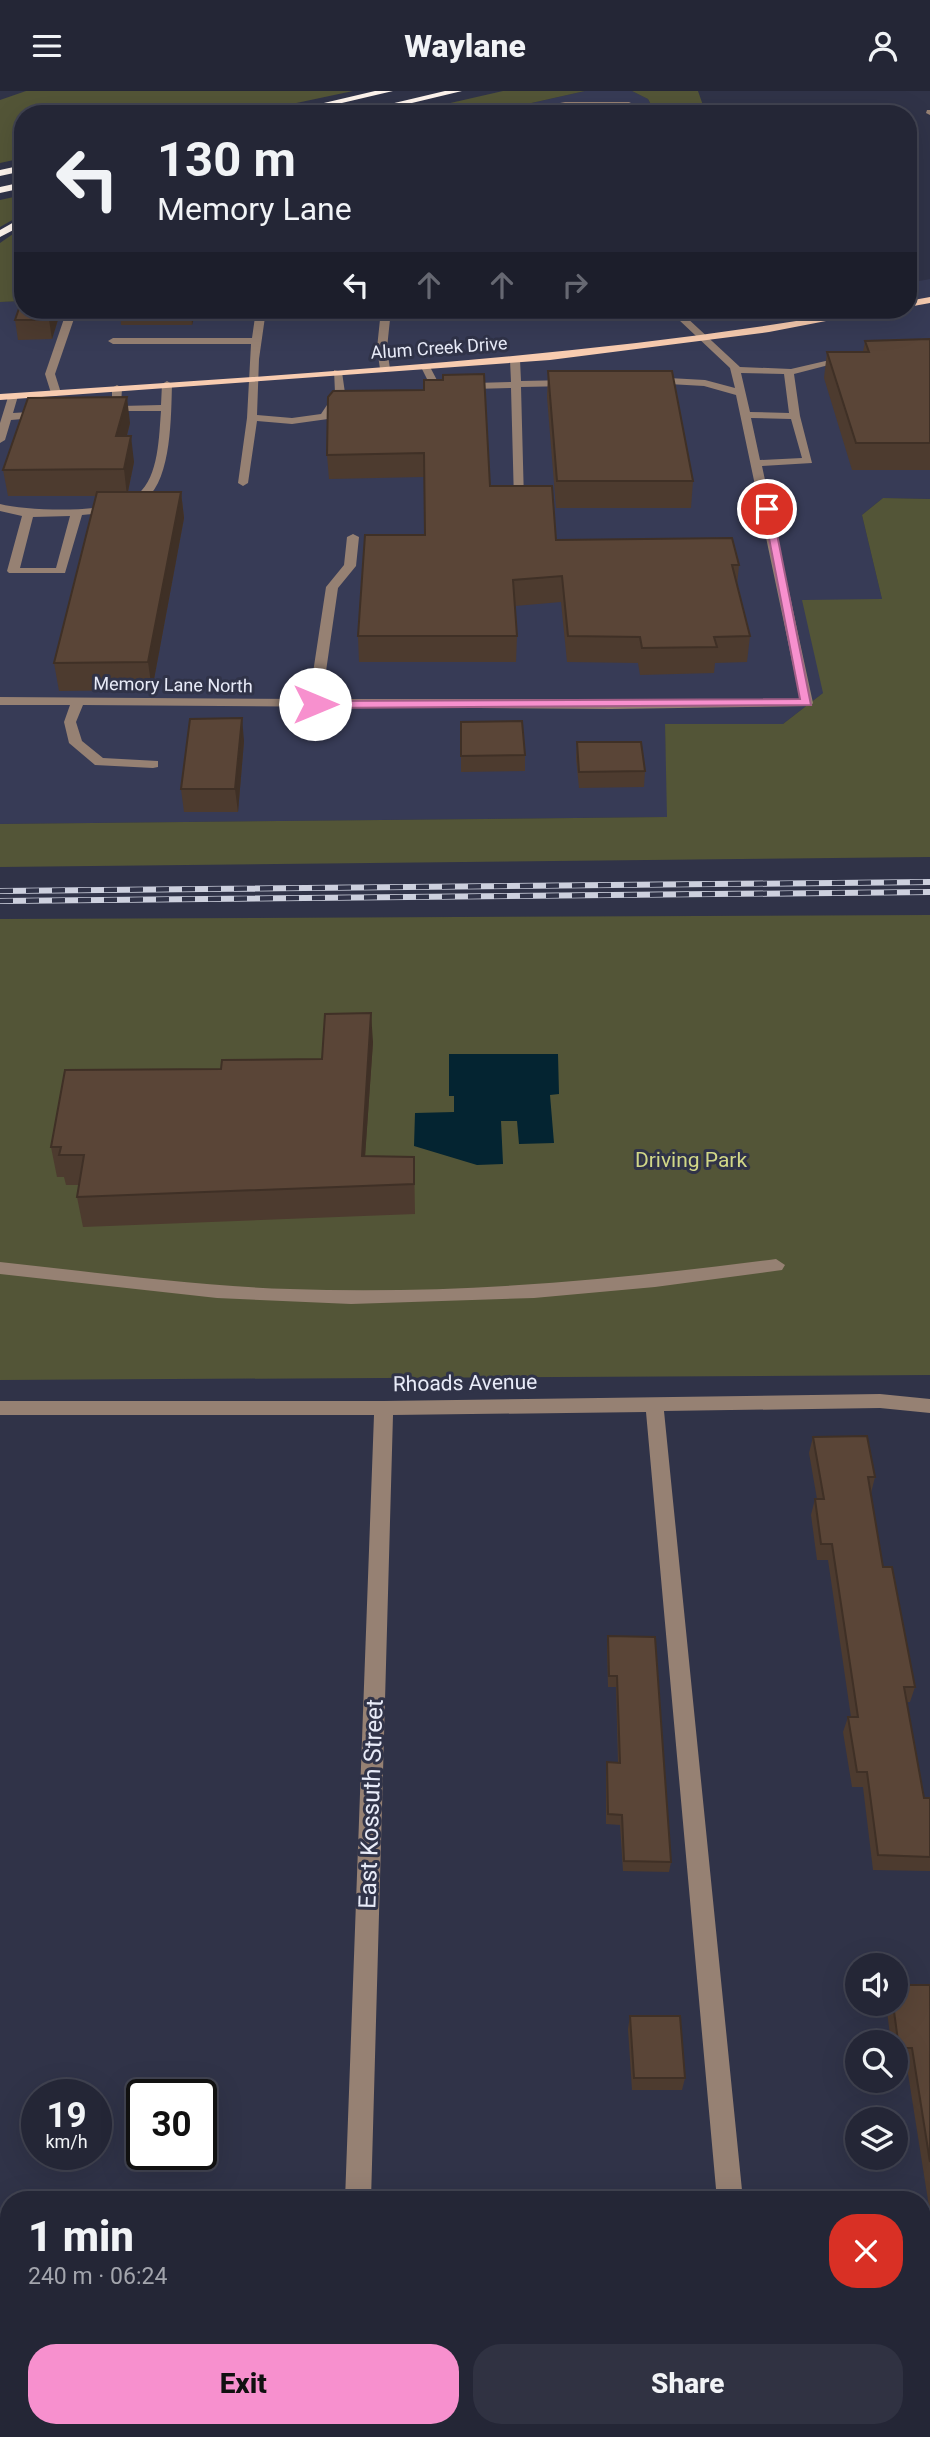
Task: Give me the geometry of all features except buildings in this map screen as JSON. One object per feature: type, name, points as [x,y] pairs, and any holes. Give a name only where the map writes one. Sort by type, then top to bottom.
[{"type":"highway","points":[[323,105],[388,91]]},
{"type":"highway","points":[[393,105],[457,91]]},
{"type":"main road","name":"Alum Creek Drive","points":[[0,397],[515,360],[704,340],[826,319]]},
{"type":"street","points":[[559,105],[629,104]]},
{"type":"street","points":[[56,393],[50,374],[69,319]]},
{"type":"street","points":[[243,483],[252,418],[260,319]]},
{"type":"street","points":[[385,319],[382,348],[385,369]]},
{"type":"street","points":[[683,319],[735,370],[756,463],[808,461],[795,416],[789,372]]},
{"type":"street","points":[[113,341],[256,341]]},
{"type":"street","points":[[735,370],[789,372],[864,355]]},
{"type":"street","points":[[515,360],[519,501]]},
{"type":"street","points":[[426,366],[436,387],[515,387],[584,382]]},
{"type":"street","points":[[252,418],[292,421],[324,417],[340,393],[337,372]]},
{"type":"street","points":[[644,380],[705,383],[740,393]]},
{"type":"street","points":[[0,507],[29,512],[98,511],[141,498],[153,481],[166,408],[167,384]]},
{"type":"street","points":[[116,409],[117,388]]},
{"type":"street","points":[[0,440],[13,396]]},
{"type":"street","points":[[102,409],[166,408]]},
{"type":"street","points":[[7,417],[61,413]]},
{"type":"street","points":[[745,415],[795,416]]},
{"type":"street","name":"Memory Lane North","points":[[0,701],[315,704],[807,703],[756,463]]},
{"type":"street","points":[[29,512],[13,571],[61,571],[77,512]]},
{"type":"street","points":[[315,704],[332,587],[350,566],[353,537]]},
{"type":"street","points":[[78,701],[70,722],[76,743],[100,762],[153,764]]},
{"type":"street","points":[[0,1268],[289,1296],[447,1297],[663,1281],[776,1265]]},
{"type":"street","name":"Rhoads Avenue","points":[[0,1408],[384,1408],[654,1402],[880,1401],[930,1406]]},
{"type":"street","points":[[654,1402],[729,2191]]},
{"type":"street","name":"East Kossuth Street","points":[[358,2191],[384,1408]]},
{"type":"shaded area","points":[[585,91],[632,91],[648,99],[651,105],[522,105]]},
{"type":"shaded area","points":[[930,279],[930,499],[883,498],[862,515],[882,599],[823,693],[783,724],[665,724],[668,817],[0,824],[0,302],[14,301],[14,319],[917,319],[917,281]]},
{"type":"shaded area","points":[[449,1054],[558,1054],[559,1094],[550,1095],[554,1143],[519,1144],[517,1121],[501,1121],[503,1164],[477,1165],[414,1146],[415,1113],[454,1112],[454,1096],[449,1096]]},
{"type":"green space","points":[[26,91],[353,91],[287,105],[14,105],[14,160],[0,163],[0,100]]},
{"type":"green space","points":[[503,91],[585,91],[522,105],[442,105]]},
{"type":"green space","points":[[632,91],[698,91],[703,105],[651,105],[648,99]]},
{"type":"green space","points":[[14,197],[14,219],[0,227],[0,200]]},
{"type":"green space","points":[[14,233],[14,301],[0,302],[0,243]]},
{"type":"green space","points":[[883,498],[930,499],[930,857],[0,867],[0,824],[667,817],[665,724],[783,724],[823,693],[802,600],[882,599],[862,515]]},
{"type":"green space","name":"Driving Park","points":[[930,915],[930,1375],[0,1380],[0,919]]},
{"type":"railway","points":[[0,891],[930,882]]},
{"type":"railway","points":[[0,901],[930,892]]},
{"type":"route","points":[[315,704],[807,703],[767,509]]}]
